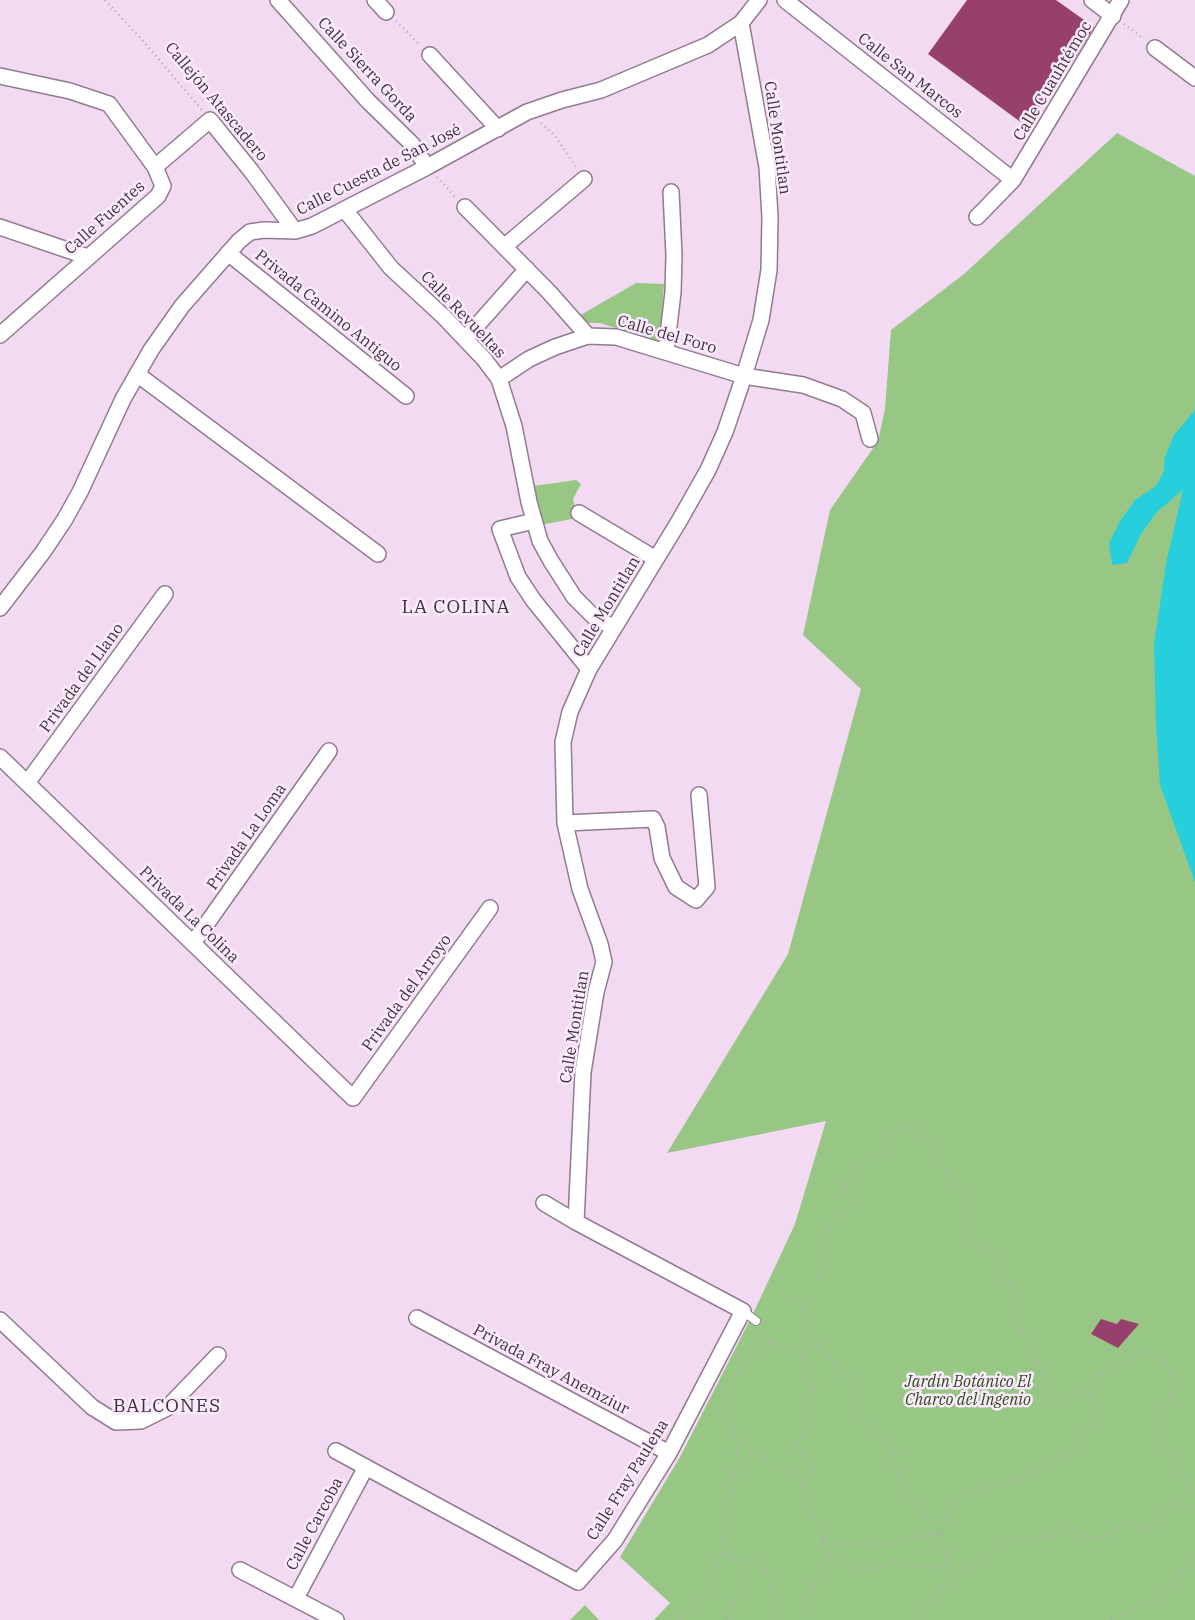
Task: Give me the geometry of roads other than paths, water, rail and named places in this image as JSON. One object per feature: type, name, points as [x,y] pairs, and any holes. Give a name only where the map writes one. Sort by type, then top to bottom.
[{"type":"street","name":"Calle Sierra Gorda","points":[[278,0],[368,101],[412,144],[427,167]]},
{"type":"street","points":[[376,0],[386,12]]},
{"type":"street","name":"Calle Cuesta de San José","points":[[0,608],[43,552],[65,519],[84,484],[123,399],[152,350],[182,306],[238,241],[250,232],[264,230],[295,231],[312,226],[427,167],[527,112],[562,100],[601,90],[708,45],[741,23],[759,0]]},
{"type":"street","name":"Calle San Marcos","points":[[785,0],[1013,180]]},
{"type":"street","points":[[1092,0],[1113,16]]},
{"type":"street","name":"Calle Cuauhtémoc","points":[[977,217],[1013,180],[1121,0]]},
{"type":"street","name":"Calle Montitlan","points":[[576,1222],[583,1072],[596,992],[604,962],[600,944],[580,889],[565,823],[563,742],[570,712],[589,669],[708,470],[725,432],[744,376],[762,312],[769,270],[770,217],[767,166],[741,23]]},
{"type":"street","points":[[1156,48],[1195,78]]},
{"type":"street","points":[[430,55],[498,129]]},
{"type":"street","name":"Calle Fuentes","points":[[0,76],[70,91],[110,104],[155,167],[163,186],[158,196],[0,335]]},
{"type":"street","name":"Callejón Atascadero","points":[[155,167],[210,120],[252,172],[295,231]]},
{"type":"street","points":[[505,246],[584,179]]},
{"type":"street","points":[[666,352],[673,292],[674,255],[671,192]]},
{"type":"street","points":[[465,207],[505,246],[588,336]]},
{"type":"street","name":"Calle Revueltas","points":[[345,210],[391,268],[444,317],[484,359],[499,379],[514,426],[540,541],[574,597],[593,616],[614,628]]},
{"type":"street","points":[[0,227],[88,257]]},
{"type":"street","name":"Privada Camino Antiguo","points":[[228,253],[406,396]]},
{"type":"street","points":[[465,339],[526,269]]},
{"type":"street","name":"Calle del Foro","points":[[499,379],[529,359],[555,346],[588,336],[616,337],[744,376],[803,385],[842,399],[863,413],[870,439]]},
{"type":"street","points":[[137,374],[378,554]]},
{"type":"street","points":[[579,514],[656,559]]},
{"type":"street","points":[[534,521],[500,529],[518,577],[589,669]]},
{"type":"street","name":"Privada del Llano","points":[[27,783],[165,594]]},
{"type":"street","name":"Privada La Loma","points":[[193,943],[329,751]]},
{"type":"street","name":"Privada La Colina","points":[[0,757],[353,1098]]},
{"type":"street","points":[[565,823],[653,819],[657,827],[662,858],[676,887],[696,900],[707,887],[699,795]]},
{"type":"street","name":"Privada del Arroyo","points":[[353,1098],[490,908]]},
{"type":"street","points":[[544,1203],[742,1311]]},
{"type":"street","name":"Calle Fray Paulena","points":[[366,1467],[578,1582],[615,1540],[669,1453],[742,1311]]},
{"type":"street","name":"Privada Fray Anemziur","points":[[417,1318],[669,1453]]},
{"type":"street","points":[[0,1320],[92,1407],[116,1422],[141,1421],[167,1408],[218,1355]]},
{"type":"street","points":[[336,1451],[366,1467]]},
{"type":"street","name":"Calle Carcoba","points":[[296,1598],[366,1467]]},
{"type":"street","points":[[240,1570],[336,1620]]},
{"type":"lane","points":[[742,1311],[756,1321]]},
{"type":"water","points":[[1195,410],[1195,882],[1160,785],[1156,725],[1154,645],[1166,563],[1183,490],[1157,512],[1141,534],[1127,563],[1112,565],[1109,543],[1120,521],[1135,500],[1156,486],[1164,471],[1164,459],[1174,435]]},
{"type":"district","name":"LA COLINA","points":[[456,608]]},
{"type":"district","name":"BALCONES","points":[[167,1407]]},
{"type":"park label","name":"Jardín Botánico El Charco del Ingenio","points":[[968,1391]]}]
